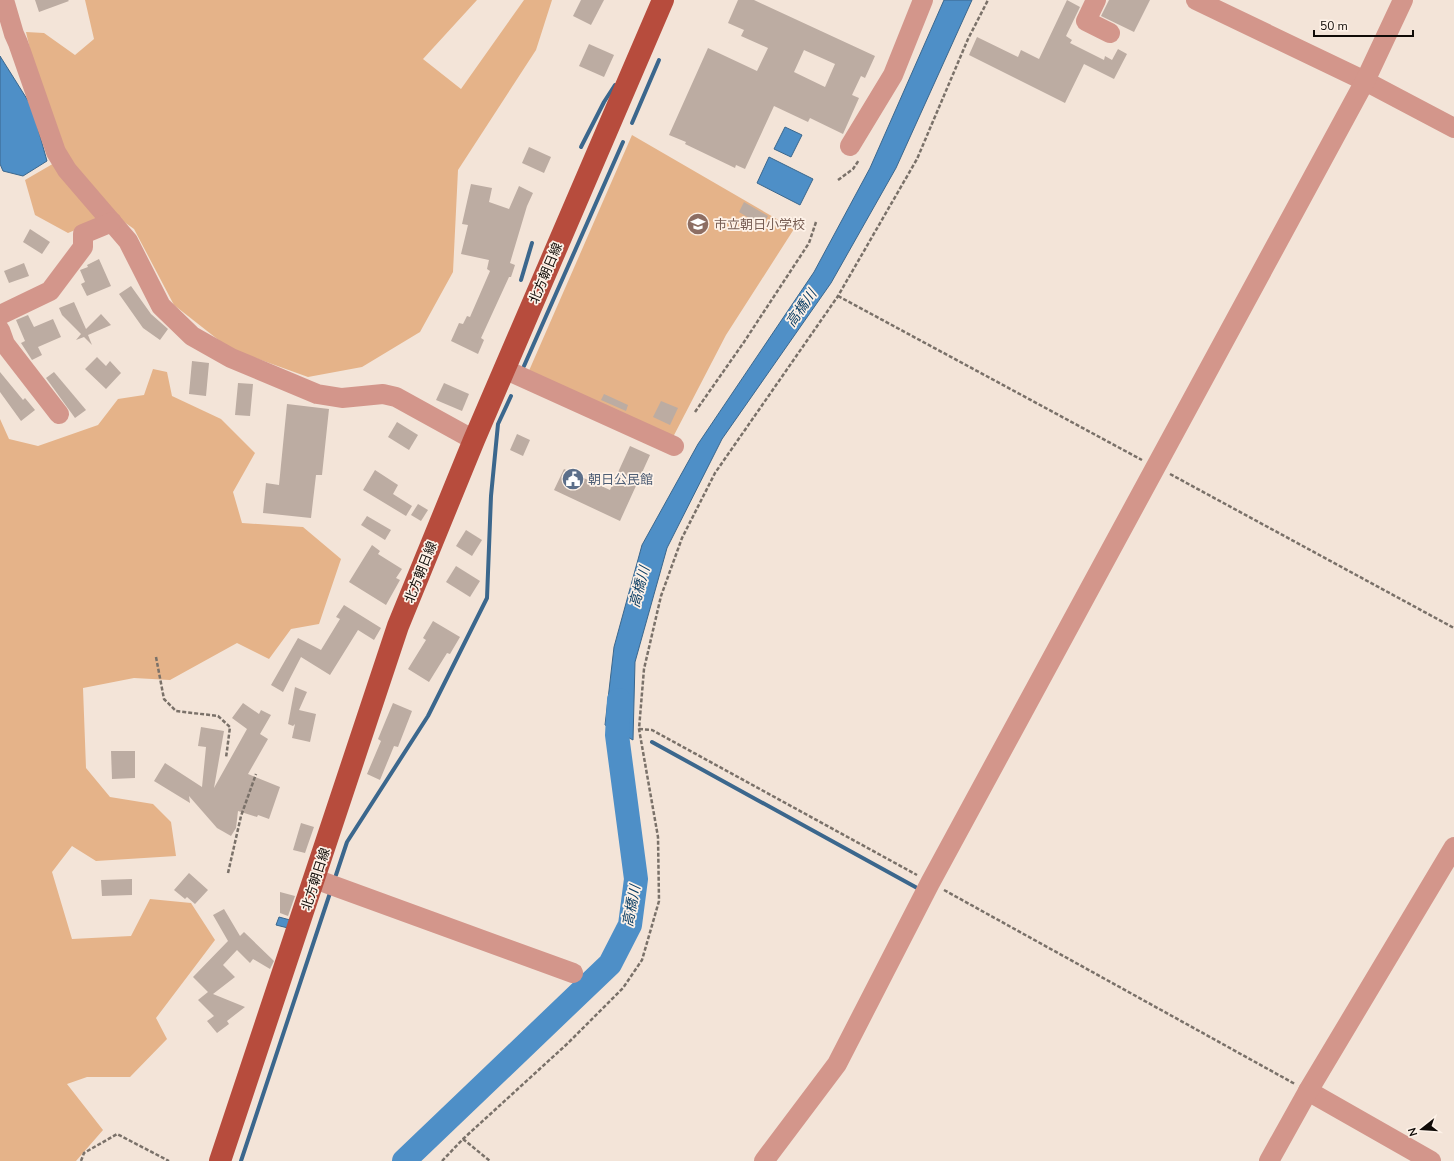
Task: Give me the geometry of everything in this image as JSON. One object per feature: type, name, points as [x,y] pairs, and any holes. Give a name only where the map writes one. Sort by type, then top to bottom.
[{"type":"main road","name":"北方朝日線","points":[[220,1161],[398,626],[504,369],[663,0]]},
{"type":"street","points":[[4,0],[7,34],[18,42],[56,152],[66,170],[128,242],[161,306],[192,336],[231,358],[317,394],[342,398],[383,394],[396,397],[474,440]]},
{"type":"street","points":[[850,146],[893,75],[923,0]]},
{"type":"street","points":[[1096,0],[1086,21],[1110,33]]},
{"type":"street","points":[[1196,0],[1364,81],[1454,128]]},
{"type":"street","points":[[764,1161],[837,1064],[930,883],[1364,81],[1403,0]]},
{"type":"street","points":[[0,315],[50,291],[83,247],[83,234],[112,222]]},
{"type":"street","points":[[0,330],[6,344],[59,414]]},
{"type":"street","points":[[504,369],[674,446]]},
{"type":"street","points":[[1269,1161],[1308,1091],[1454,847]]},
{"type":"street","points":[[315,879],[573,973]]},
{"type":"street","points":[[1308,1091],[1431,1161]]},
{"type":"path","points":[[442,1161],[618,994],[642,960],[659,901],[658,836],[639,728],[644,669],[661,596],[682,538],[714,473],[838,296],[917,159],[968,39],[988,0]]},
{"type":"path","points":[[695,412],[744,342],[809,243],[816,222]]},
{"type":"path","points":[[838,296],[1454,628]]},
{"type":"path","points":[[156,657],[164,699],[176,711],[218,716],[230,727],[226,758]]},
{"type":"path","points":[[639,728],[652,730],[1308,1091]]},
{"type":"path","points":[[228,872],[240,816],[256,774]]},
{"type":"path","points":[[80,1161],[84,1153],[117,1134],[169,1161]]},
{"type":"path","points":[[463,1140],[490,1161]]},
{"type":"shaded area","points":[[85,0],[477,0],[423,59],[461,89],[524,0],[552,0],[536,50],[458,170],[453,272],[420,332],[362,367],[308,377],[230,349],[174,305],[134,229],[113,214],[68,233],[35,215],[25,180],[56,162],[26,32],[44,33],[75,55],[94,39]]},
{"type":"shaded area","points":[[632,135],[794,229],[726,335],[672,439],[528,373]]},
{"type":"shaded area","points":[[153,369],[167,372],[172,396],[221,419],[255,453],[233,492],[242,523],[303,527],[341,559],[319,624],[291,629],[269,659],[237,643],[170,680],[134,678],[83,688],[86,768],[110,797],[153,804],[171,822],[176,856],[96,861],[72,846],[52,872],[72,939],[131,936],[150,899],[191,903],[215,940],[156,1018],[167,1039],[130,1077],[87,1077],[67,1084],[103,1130],[76,1161],[0,1161],[0,419],[9,439],[38,446],[98,425],[118,399],[144,395]]},
{"type":"water","points":[[944,0],[972,0],[896,168],[831,283],[722,439],[667,548],[635,662],[633,740],[605,725],[614,647],[642,545],[698,444],[814,272],[870,168]]},
{"type":"water","points":[[0,56],[32,107],[47,161],[23,176],[3,171],[0,164]]},
{"type":"water","points":[[785,127],[802,135],[791,157],[774,149]]},
{"type":"water","points":[[769,157],[813,179],[800,205],[757,183]]},
{"type":"water","points":[[279,917],[290,920],[288,928],[276,925]]},
{"type":"building","points":[[35,0],[68,0],[69,1],[39,12]]},
{"type":"building","points":[[581,0],[604,0],[591,25],[573,16]]},
{"type":"building","points":[[738,0],[754,0],[875,56],[865,78],[861,76],[852,95],[859,98],[843,134],[810,118],[808,122],[774,106],[745,169],[736,165],[735,168],[685,144],[686,142],[669,135],[708,48],[757,71],[768,48],[741,36],[744,30],[728,23]],"holes":[[[804,50],[835,64],[825,87],[794,72]]]},
{"type":"building","points":[[1067,0],[1080,7],[1066,36],[1072,40],[1070,43],[1104,60],[1105,56],[1112,60],[1118,49],[1127,54],[1114,79],[1084,64],[1065,103],[969,55],[977,37],[1018,57],[1021,50],[1039,59]]},
{"type":"building","points":[[1109,0],[1150,0],[1134,32],[1101,16]]},
{"type":"building","points":[[589,44],[614,55],[604,77],[579,66]]},
{"type":"building","points":[[529,147],[551,157],[544,173],[522,163]]},
{"type":"building","points":[[471,184],[492,188],[489,202],[509,209],[519,186],[533,193],[527,206],[510,263],[515,265],[511,277],[509,277],[481,338],[484,340],[478,354],[451,341],[459,323],[463,324],[467,316],[470,317],[490,271],[487,269],[489,260],[461,254],[468,225],[462,224]]},
{"type":"building","points":[[744,202],[768,216],[762,226],[739,212]]},
{"type":"building","points":[[30,229],[50,242],[42,254],[23,242]]},
{"type":"building","points":[[99,259],[111,286],[87,296],[81,284],[85,282],[80,270],[88,267],[87,265]]},
{"type":"building","points":[[24,263],[29,276],[9,283],[4,271]]},
{"type":"building","points":[[131,286],[151,314],[168,329],[160,340],[143,328],[119,294]]},
{"type":"building","points":[[74,302],[86,329],[101,314],[111,325],[88,335],[92,345],[84,337],[76,340],[81,334],[62,315],[59,308]]},
{"type":"building","points":[[28,315],[34,327],[53,319],[61,337],[38,347],[42,355],[32,360],[21,343],[25,341],[16,320]]},
{"type":"building","points":[[97,357],[106,366],[110,361],[121,373],[106,389],[85,369]]},
{"type":"building","points":[[192,361],[209,363],[206,396],[189,394]]},
{"type":"building","points":[[0,372],[23,400],[25,398],[35,410],[21,421],[0,392]]},
{"type":"building","points":[[54,372],[86,410],[75,418],[46,378]]},
{"type":"building","points":[[238,383],[253,384],[250,416],[235,415]]},
{"type":"building","points":[[444,383],[469,394],[462,411],[436,400]]},
{"type":"building","points":[[604,394],[628,405],[626,411],[601,400]]},
{"type":"building","points":[[661,401],[678,408],[670,425],[653,417]]},
{"type":"building","points":[[287,404],[329,409],[322,475],[316,475],[311,518],[263,513],[266,483],[279,485]]},
{"type":"building","points":[[397,422],[418,435],[409,450],[388,437]]},
{"type":"building","points":[[517,434],[530,440],[523,456],[510,450]]},
{"type":"building","name":"朝日公民館","points":[[630,446],[650,455],[620,521],[554,490],[564,469],[610,490]]},
{"type":"building","points":[[375,470],[398,485],[393,494],[412,506],[406,516],[363,490]]},
{"type":"building","points":[[418,504],[428,510],[421,521],[411,515]]},
{"type":"building","points":[[367,516],[391,530],[385,540],[361,525]]},
{"type":"building","points":[[466,530],[482,540],[472,556],[456,546]]},
{"type":"building","points":[[372,545],[380,551],[378,554],[402,569],[396,578],[400,580],[386,605],[349,582]]},
{"type":"building","points":[[456,566],[480,581],[470,597],[446,582]]},
{"type":"building","points":[[344,605],[381,628],[374,640],[358,630],[330,675],[301,657],[283,692],[271,685],[298,638],[321,650],[340,619],[336,617]]},
{"type":"building","points":[[433,621],[460,637],[450,654],[447,653],[429,682],[408,669],[426,640],[423,638]]},
{"type":"building","points":[[295,687],[307,692],[299,710],[316,714],[310,742],[292,738],[295,724],[293,726],[288,724]]},
{"type":"building","points":[[243,703],[259,714],[261,710],[271,715],[260,734],[268,739],[248,774],[280,787],[269,819],[238,811],[236,828],[231,836],[217,828],[189,796],[190,803],[154,781],[165,763],[202,787],[206,747],[198,746],[201,727],[224,731],[214,788],[247,729],[232,718]]},
{"type":"building","points":[[393,703],[412,711],[398,747],[394,746],[380,780],[367,774],[381,741],[378,739]]},
{"type":"building","points":[[111,751],[135,751],[135,778],[112,779]]},
{"type":"building","points":[[301,823],[314,827],[305,853],[293,850]]},
{"type":"building","points":[[189,873],[208,890],[195,904],[187,897],[185,899],[174,890]]},
{"type":"building","points":[[132,879],[132,895],[102,896],[101,880]]},
{"type":"building","points":[[280,892],[295,896],[288,916],[280,913]]},
{"type":"building","points":[[224,909],[240,936],[244,932],[274,961],[270,969],[253,959],[250,963],[237,950],[223,965],[235,977],[213,994],[245,1007],[227,1021],[229,1024],[217,1033],[207,1021],[214,1016],[198,1000],[208,992],[193,977],[228,941],[213,915]]},
{"type":"waterway","points":[[632,123],[659,60]]},
{"type":"waterway","points":[[581,147],[604,102],[615,85]]},
{"type":"waterway","points":[[524,366],[623,142]]},
{"type":"waterway","points":[[521,280],[532,243]]},
{"type":"waterway","points":[[336,875],[347,842],[428,716],[487,598],[491,496],[498,424],[511,396]]},
{"type":"waterway","name":"高橋川","points":[[404,1161],[610,964],[630,925],[636,879],[617,735],[619,700]]},
{"type":"waterway","points":[[652,742],[919,889]]},
{"type":"waterway","points":[[241,1161],[330,893]]},
{"type":"place","name":"市立朝日小学校","points":[[698,224]]},
{"type":"place","name":"朝日公民館","points":[[573,479]]}]
